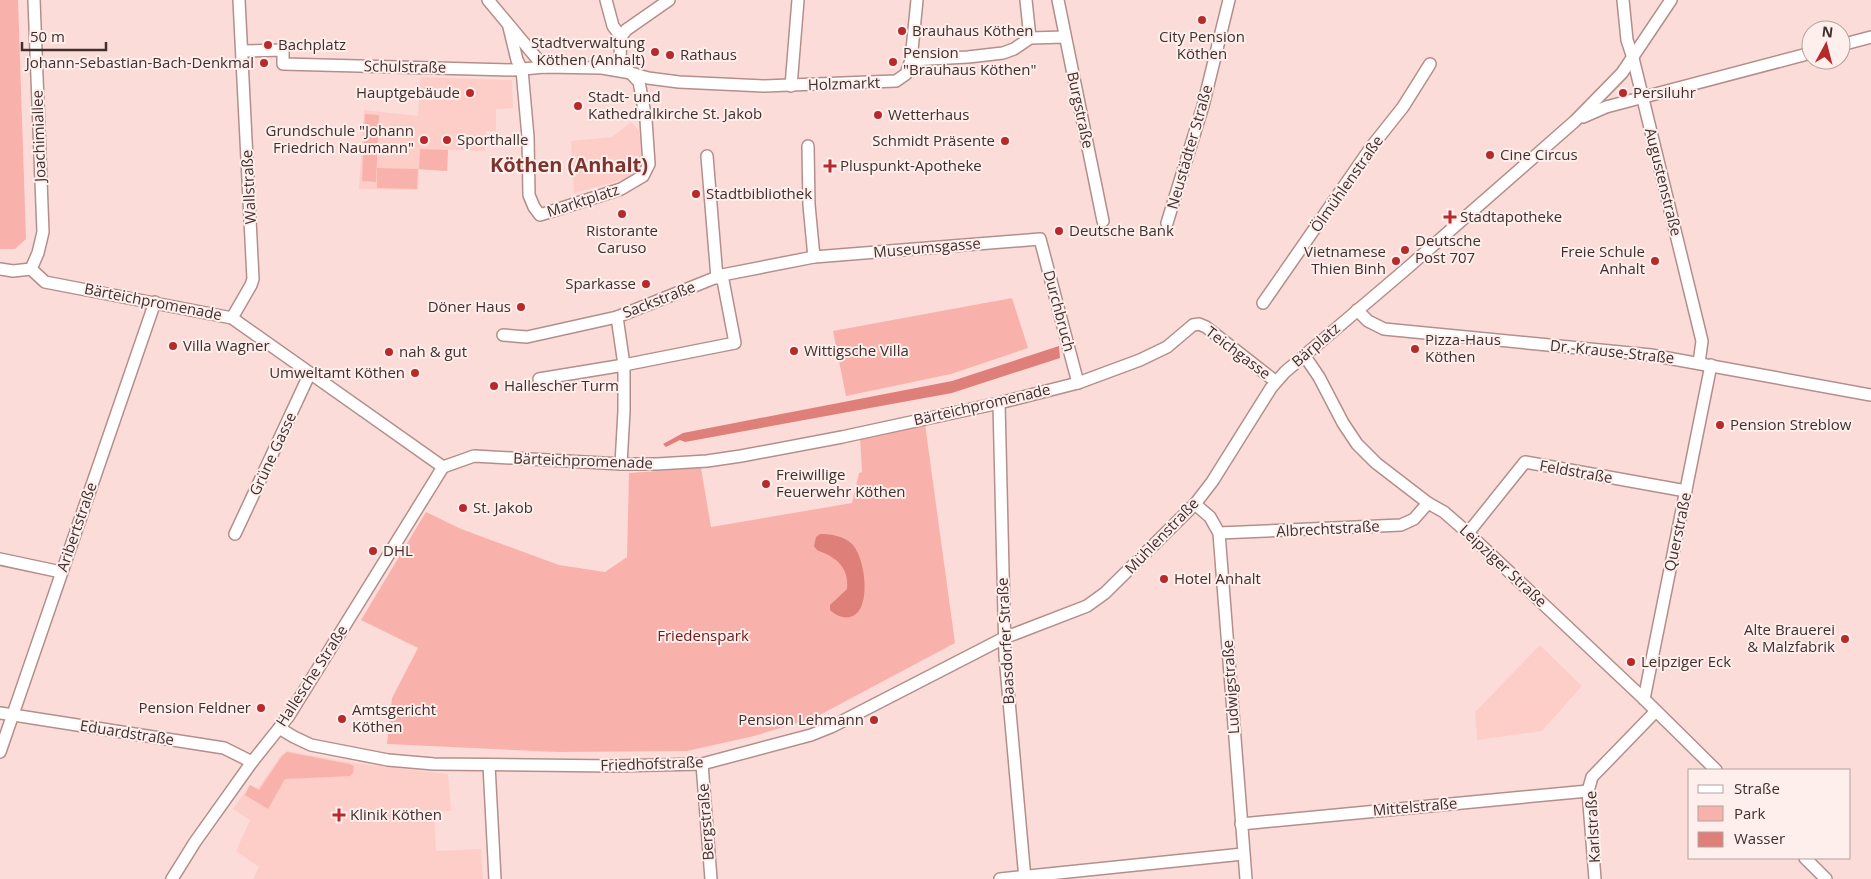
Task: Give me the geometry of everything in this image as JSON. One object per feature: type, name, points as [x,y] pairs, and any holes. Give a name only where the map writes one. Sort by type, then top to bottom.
[{"type":"street","name":"Joachimiallee","points":[[31,269],[44,232],[34,0]]},
{"type":"street","name":"Wallstraße","points":[[232,318],[253,279],[239,0]]},
{"type":"street","points":[[488,0],[544,67]]},
{"type":"street","points":[[606,0],[613,26],[621,37]]},
{"type":"street","points":[[631,73],[622,64],[620,58],[621,37],[626,30],[669,0]]},
{"type":"street","points":[[791,86],[798,0]]},
{"type":"street","points":[[917,0],[911,60],[1003,53],[1014,49],[1030,38],[1065,37]]},
{"type":"street","points":[[1026,0],[1030,38]]},
{"type":"street","name":"Burgstraße","points":[[1058,0],[1104,220]]},
{"type":"street","name":"Neustädter Straße","points":[[1168,223],[1212,72],[1229,0]]},
{"type":"street","name":"Augustenstraße","points":[[1623,0],[1627,40],[1643,98],[1702,341],[1705,364]]},
{"type":"street","points":[[1575,121],[1622,73],[1671,0]]},
{"type":"street","points":[[509,27],[517,60],[522,70],[544,67],[602,68],[631,73]]},
{"type":"street","points":[[1851,42],[1871,37]]},
{"type":"street","name":"Schulstraße","points":[[242,52],[283,50],[283,64],[522,70]]},
{"type":"street","points":[[1575,121],[1606,107],[1801,56]]},
{"type":"street","name":"Holzmarkt","points":[[631,73],[648,78],[711,85],[791,86],[896,82],[906,74],[911,60]]},
{"type":"street","name":"Ölmühlenstraße","points":[[1262,303],[1372,146],[1403,107],[1430,64]]},
{"type":"street","name":"Marktplatz","points":[[522,70],[528,137],[529,195],[540,215],[621,189],[643,176],[649,164],[646,120],[640,87],[631,73]]},
{"type":"street","name":"Bärplatz","points":[[1276,382],[1304,355],[1500,188],[1575,121]]},
{"type":"street","points":[[808,146],[809,205],[814,257]]},
{"type":"street","points":[[539,379],[624,365],[735,343],[719,276],[707,156]]},
{"type":"street","name":"Museumsgasse","points":[[814,257],[1040,239]]},
{"type":"street","name":"Durchbruch","points":[[1040,239],[1078,383]]},
{"type":"street","name":"Sackstraße","points":[[502,335],[527,337],[618,317],[719,276],[814,257]]},
{"type":"street","points":[[0,269],[13,271],[31,269]]},
{"type":"street","name":"Bärteichpromenade","points":[[31,269],[44,282],[232,318],[369,412],[443,466],[474,456],[621,464],[707,461],[741,456],[999,403],[1078,383],[1140,360],[1167,347],[1194,325],[1200,324]]},
{"type":"street","name":"Aribertstraße","points":[[0,752],[155,302]]},
{"type":"street","name":"Dr.-Krause-Straße","points":[[1357,310],[1368,321],[1384,329],[1643,354],[1871,395]]},
{"type":"street","points":[[618,317],[624,365],[621,464]]},
{"type":"street","name":"Teichgasse","points":[[1200,324],[1276,382]]},
{"type":"street","name":"Leipziger Straße","points":[[1304,355],[1319,377],[1343,423],[1357,444],[1376,464],[1428,503],[1444,512],[1468,533],[1644,699],[1715,769]]},
{"type":"street","name":"Querstraße","points":[[1644,699],[1686,491],[1705,364]]},
{"type":"street","name":"Grüne Gasse","points":[[235,534],[310,373]]},
{"type":"street","name":"Mühlenstraße","points":[[1004,638],[1087,606],[1105,593],[1195,504],[1212,482],[1276,382]]},
{"type":"street","name":"Baasdorfer Straße","points":[[999,403],[1004,638],[1025,878]]},
{"type":"street","name":"Feldstraße","points":[[1468,533],[1525,462],[1686,491]]},
{"type":"street","name":"Hallesche Straße","points":[[172,879],[195,842],[252,762],[288,717],[443,466]]},
{"type":"street","name":"Albrechtstraße","points":[[1219,534],[1400,525],[1414,519],[1428,503]]},
{"type":"street","name":"Ludwigstraße","points":[[1195,504],[1210,518],[1219,534],[1246,879]]},
{"type":"street","points":[[0,559],[61,572]]},
{"type":"street","name":"Friedhofstraße","points":[[279,728],[294,738],[311,745],[363,756],[434,764],[613,766],[702,764],[811,735],[1004,638]]},
{"type":"street","name":"Karlstraße","points":[[1595,879],[1588,791],[1592,777],[1656,711]]},
{"type":"street","name":"Eduardstraße","points":[[0,713],[224,748],[252,762]]},
{"type":"street","name":"Bergstraße","points":[[702,764],[710,879]]},
{"type":"street","points":[[489,765],[495,879]]},
{"type":"street","name":"Mittelstraße","points":[[1241,824],[1588,791]]},
{"type":"street","points":[[1000,879],[1025,878],[1244,854]]},
{"type":"street","points":[[1805,859],[1826,879]]},
{"type":"shaded area","name":"Grundschule \"Johann Friedrich Naumann\"","points":[[420,77],[512,80],[513,108],[496,109],[496,131],[486,131],[485,151],[448,150],[447,171],[419,170],[418,190],[359,189],[364,110],[418,116]]},
{"type":"shaded area","points":[[631,122],[639,131],[643,166],[626,179],[574,193],[571,141],[612,137]]},
{"type":"shaded area","points":[[1540,645],[1582,686],[1542,731],[1477,740],[1475,712]]},
{"type":"shaded area","name":"Klinik Köthen","points":[[287,751],[354,763],[448,774],[451,811],[434,811],[436,851],[481,849],[483,879],[253,879],[259,867],[236,851],[250,820],[233,809],[250,785],[258,788],[281,755]]},
{"type":"green space","points":[[0,0],[18,0],[26,239],[15,249],[0,249]]},
{"type":"green space","points":[[365,114],[379,115],[376,182],[362,181]]},
{"type":"green space","points":[[420,149],[448,150],[447,171],[419,169]]},
{"type":"green space","points":[[377,168],[418,169],[417,189],[377,188]]},
{"type":"green space","points":[[1012,298],[1028,348],[951,374],[846,396],[833,331]]},
{"type":"green space","name":"Friedenspark","points":[[925,424],[955,643],[814,718],[754,736],[687,751],[558,752],[387,744],[392,698],[418,648],[361,620],[426,512],[461,529],[559,565],[605,572],[627,557],[629,473],[701,468],[711,527],[852,503],[859,473],[862,472],[860,437]]},
{"type":"green space","points":[[287,752],[349,764],[354,766],[353,773],[350,776],[285,779],[268,809],[245,795],[250,785],[259,790],[282,756]]},
{"type":"water","points":[[1059,346],[1060,358],[952,393],[685,442],[680,440],[666,447],[663,444],[683,433],[952,381]]},
{"type":"water","points":[[820,534],[846,539],[853,545],[860,558],[865,586],[863,602],[857,613],[850,617],[842,617],[830,610],[830,605],[847,589],[847,583],[845,572],[839,563],[830,556],[818,551],[814,546],[816,537]]},
{"type":"place","name":"City Pension Köthen","points":[[1202,20]]},
{"type":"place","name":"Brauhaus Köthen","points":[[902,31]]},
{"type":"place","name":"Bachplatz","points":[[268,45]]},
{"type":"place","name":"Stadtverwaltung Köthen (Anhalt)","points":[[655,52]]},
{"type":"place","name":"Rathaus","points":[[670,55]]},
{"type":"place","name":"Pension \"Brauhaus Köthen\"","points":[[893,62]]},
{"type":"place","name":"Johann-Sebastian-Bach-Denkmal","points":[[264,63]]},
{"type":"place","name":"Hauptgebäude","points":[[470,93]]},
{"type":"place","name":"Persiluhr","points":[[1623,93]]},
{"type":"place","name":"Stadt- und Kathedralkirche St. Jakob","points":[[578,106]]},
{"type":"place","name":"Wetterhaus","points":[[878,115]]},
{"type":"place","name":"Grundschule \"Johann Friedrich Naumann\"","points":[[424,140]]},
{"type":"place","name":"Sporthalle","points":[[447,140]]},
{"type":"place","name":"Schmidt Präsente","points":[[1005,141]]},
{"type":"place","name":"Cine Circus","points":[[1490,155]]},
{"type":"place","name":"Pluspunkt-Apotheke","points":[[830,166]]},
{"type":"place","name":"Stadtbibliothek","points":[[696,194]]},
{"type":"place","name":"Ristorante Caruso","points":[[622,214]]},
{"type":"place","name":"Stadtapotheke","points":[[1450,217]]},
{"type":"place","name":"Deutsche Bank","points":[[1059,231]]},
{"type":"place","name":"Deutsche Post 707","points":[[1405,250]]},
{"type":"place","name":"Vietnamese Thien Binh","points":[[1396,261]]},
{"type":"place","name":"Freie Schule Anhalt","points":[[1655,261]]},
{"type":"place","name":"Sparkasse","points":[[646,284]]},
{"type":"place","name":"Döner Haus","points":[[521,307]]},
{"type":"place","name":"Villa Wagner","points":[[173,346]]},
{"type":"place","name":"Pizza-Haus Köthen","points":[[1415,349]]},
{"type":"place","name":"Wittigsche Villa","points":[[794,351]]},
{"type":"place","name":"nah & gut","points":[[389,352]]},
{"type":"place","name":"Umweltamt Köthen","points":[[415,373]]},
{"type":"place","name":"Hallescher Turm","points":[[494,386]]},
{"type":"place","name":"Pension Streblow","points":[[1720,425]]},
{"type":"place","name":"Freiwillige Feuerwehr Köthen","points":[[766,484]]},
{"type":"place","name":"St. Jakob","points":[[463,508]]},
{"type":"place","name":"DHL","points":[[373,551]]},
{"type":"place","name":"Hotel Anhalt","points":[[1164,579]]},
{"type":"place","name":"Alte Brauerei & Malzfabrik","points":[[1845,639]]},
{"type":"place","name":"Leipziger Eck","points":[[1631,662]]},
{"type":"place","name":"Pension Feldner","points":[[261,708]]},
{"type":"place","name":"Amtsgericht Köthen","points":[[342,719]]},
{"type":"place","name":"Pension Lehmann","points":[[874,720]]},
{"type":"place","name":"Klinik Köthen","points":[[339,815]]},
{"type":"district","name":"Köthen (Anhalt)","points":[[569,165]]}]
